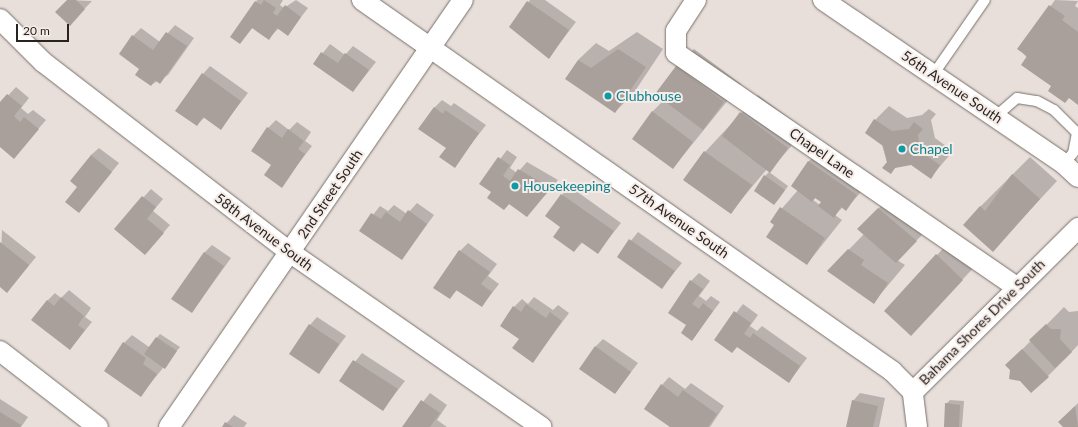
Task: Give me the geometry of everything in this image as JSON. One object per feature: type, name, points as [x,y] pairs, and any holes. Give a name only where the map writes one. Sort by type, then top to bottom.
[{"type":"street","name":"57th Avenue South","points":[[362,0],[892,371],[913,392]]},
{"type":"street","name":"2nd Street South","points":[[169,427],[463,0]]},
{"type":"street","name":"Chapel Lane","points":[[696,0],[676,31],[676,53],[1016,287]]},
{"type":"street","name":"56th Avenue South","points":[[823,0],[1071,170]]},
{"type":"street","name":"58th Avenue South","points":[[0,19],[43,62],[290,253],[542,427]]},
{"type":"street","name":"Bahama Shores Drive South","points":[[917,427],[913,392],[1016,287],[1078,228]]},
{"type":"street","points":[[0,351],[98,427]]},
{"type":"lane","points":[[933,75],[985,0]]},
{"type":"lane","points":[[995,117],[1017,98],[1037,100],[1054,110],[1077,133],[1071,170]]},
{"type":"building","points":[[67,0],[76,0],[85,9],[70,26],[55,12]]},
{"type":"building","points":[[264,0],[276,8],[273,13],[277,16],[285,5],[301,17],[288,36],[277,28],[269,40],[252,28],[240,44],[230,37],[255,1],[261,5]]},
{"type":"building","points":[[527,1],[569,30],[549,59],[509,27]]},
{"type":"building","points":[[1049,5],[1065,16],[1062,20],[1078,32],[1078,105],[1069,98],[1065,103],[1048,91],[1051,86],[1021,65],[1027,56],[1017,49]]},
{"type":"building","points":[[166,32],[187,46],[160,84],[155,80],[151,86],[135,75],[139,69],[119,54],[132,35],[153,50]]},
{"type":"building","name":"Clubhouse","points":[[618,49],[646,67],[615,113],[565,79],[578,60],[591,68]]},
{"type":"building","points":[[321,52],[338,63],[345,53],[369,70],[353,92],[313,64]]},
{"type":"building","points":[[676,66],[724,102],[703,130],[655,94]]},
{"type":"building","points":[[202,73],[241,101],[221,130],[203,117],[197,126],[175,111]]},
{"type":"building","points":[[7,94],[22,106],[14,116],[20,122],[24,117],[39,129],[14,159],[0,147],[0,102]]},
{"type":"building","points":[[434,107],[443,114],[445,110],[479,133],[455,168],[439,157],[446,148],[418,129]]},
{"type":"building","points":[[652,111],[693,142],[673,169],[632,139]]},
{"type":"building","points":[[740,112],[788,148],[770,173],[722,136]]},
{"type":"building","name":"Chapel","points":[[874,119],[892,131],[909,129],[914,122],[923,129],[918,135],[921,152],[940,165],[931,179],[911,165],[895,168],[891,174],[882,168],[887,162],[883,146],[865,133]]},
{"type":"building","points":[[267,127],[282,138],[288,129],[304,141],[298,149],[305,154],[282,188],[264,175],[271,165],[251,151]]},
{"type":"building","points":[[704,151],[752,185],[731,214],[683,180]]},
{"type":"building","points":[[91,155],[112,172],[79,213],[65,202],[77,187],[70,181]]},
{"type":"building","name":"Housekeeping","points":[[498,157],[510,165],[503,176],[510,181],[518,169],[551,188],[527,217],[509,204],[504,210],[487,198],[491,192],[479,184]]},
{"type":"building","points":[[808,161],[857,195],[846,211],[841,207],[834,218],[818,206],[821,202],[815,198],[812,202],[791,186]]},
{"type":"building","points":[[1012,174],[1040,199],[993,252],[963,225],[980,206],[985,211]]},
{"type":"building","points":[[764,175],[785,190],[774,205],[754,191]]},
{"type":"building","points":[[561,194],[614,231],[598,254],[581,242],[574,252],[553,237],[560,227],[545,216]]},
{"type":"building","points":[[142,196],[156,207],[147,219],[164,233],[145,255],[114,229]]},
{"type":"building","points":[[780,207],[825,238],[807,265],[766,237],[774,225],[770,222]]},
{"type":"building","points":[[878,208],[917,241],[896,263],[857,229]]},
{"type":"building","points":[[408,210],[427,224],[402,260],[359,231],[371,213],[381,219],[386,212],[400,222]]},
{"type":"building","points":[[629,239],[675,271],[662,289],[617,257]]},
{"type":"building","points":[[0,242],[29,265],[7,293],[0,287]]},
{"type":"building","points":[[848,249],[864,260],[861,265],[888,283],[874,304],[827,271]]},
{"type":"building","points":[[459,250],[490,272],[481,284],[492,292],[482,307],[456,290],[450,299],[433,288]]},
{"type":"building","points":[[204,252],[224,266],[192,313],[171,299]]},
{"type":"building","points":[[936,254],[963,280],[911,336],[884,311]]},
{"type":"building","points":[[690,280],[703,289],[692,304],[699,309],[703,303],[713,311],[692,341],[681,333],[686,325],[668,313]]},
{"type":"building","points":[[61,297],[84,316],[78,325],[85,330],[70,350],[31,320],[47,300],[54,306]]},
{"type":"building","points":[[526,304],[546,318],[550,312],[562,321],[533,363],[512,348],[519,339],[500,326],[513,306],[521,312]]},
{"type":"building","points":[[734,311],[751,323],[744,334],[750,338],[753,333],[800,366],[789,383],[737,347],[732,353],[714,340]]},
{"type":"building","points":[[309,324],[339,344],[319,374],[289,354]]},
{"type":"building","points":[[1046,324],[1051,329],[1061,329],[1060,339],[1072,352],[1055,368],[1029,340]]},
{"type":"building","points":[[156,337],[177,351],[165,369],[144,354]]},
{"type":"building","points":[[123,342],[146,358],[143,364],[157,374],[141,397],[104,371]]},
{"type":"building","points":[[595,346],[631,372],[615,394],[579,369]]},
{"type":"building","points":[[1022,349],[1049,377],[1031,393],[1020,381],[1009,379],[1010,370],[1005,365]]},
{"type":"building","points":[[353,360],[398,389],[383,411],[339,381]]},
{"type":"building","points":[[661,384],[678,397],[683,390],[717,414],[708,427],[670,427],[644,409]]},
{"type":"building","points":[[421,400],[440,413],[430,427],[402,427]]},
{"type":"building","points":[[852,400],[878,406],[873,427],[846,427]]},
{"type":"building","points":[[945,403],[960,405],[959,427],[944,427]]},
{"type":"building","points":[[1075,406],[1078,427],[1063,427],[1058,422]]},
{"type":"building","points":[[0,412],[21,425],[20,427],[0,427]]},
{"type":"building","points":[[225,422],[233,427],[222,427]]},
{"type":"place","name":"Clubhouse","points":[[608,96]]},
{"type":"place","name":"Chapel","points":[[902,149]]},
{"type":"place","name":"Housekeeping","points":[[515,186]]}]
